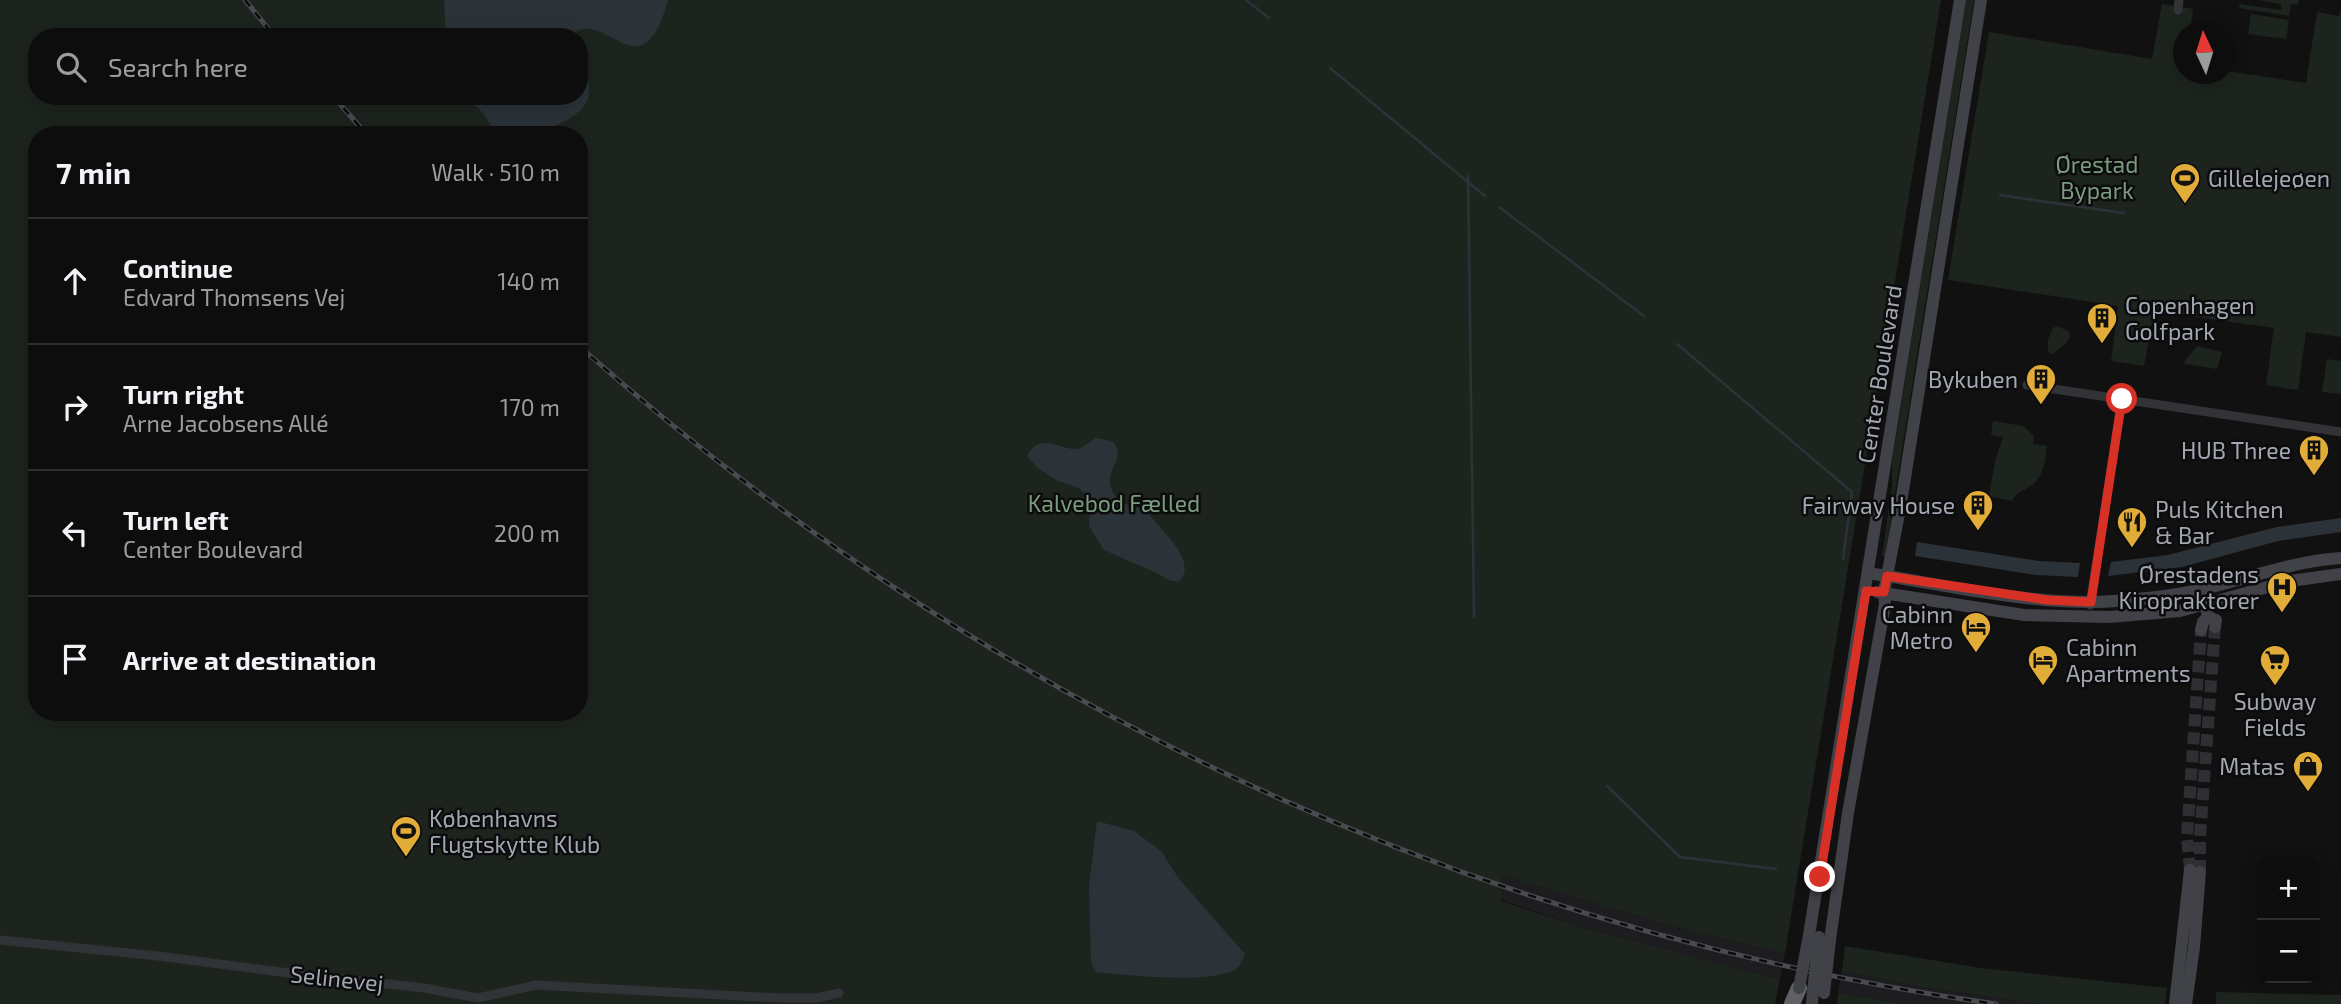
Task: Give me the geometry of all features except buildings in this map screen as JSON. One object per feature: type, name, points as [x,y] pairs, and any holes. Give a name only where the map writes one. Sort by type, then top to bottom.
[{"type":"street","name":"Center Boulevard","points":[[1808,998],[1819,937],[1820,877],[1960,0]]},
{"type":"street","name":"Center Boulevard","points":[[1808,998],[1819,937],[1848,813],[1885,604],[1884,592],[1981,0]]},
{"type":"street","points":[[2027,385],[2341,432]]},
{"type":"street","points":[[2089,618],[2122,399]]},
{"type":"street","points":[[1868,573],[2047,600],[2091,602],[2164,596],[2291,565],[2341,558]]},
{"type":"street","points":[[2202,630],[2203,622],[2210,616],[2290,581],[2341,573]]},
{"type":"street","points":[[2210,616],[2211,586]]},
{"type":"street","points":[[1866,591],[2024,615],[2089,618],[2180,611],[2210,616]]},
{"type":"street","points":[[2186,1004],[2186,961],[2195,871]]},
{"type":"street","name":"Selinevej","points":[[0,940],[424,988],[478,998],[536,985],[779,998],[816,998],[839,993]]},
{"type":"street","points":[[2175,1004],[2186,961]]},
{"type":"shaded area","points":[[444,0],[668,0],[658,27],[648,41],[637,46],[625,44],[588,28],[446,28]]},
{"type":"shaded area","points":[[473,105],[584,105],[574,115],[554,126],[491,126]]},
{"type":"shaded area","points":[[1096,438],[1112,441],[1116,446],[1118,455],[1110,478],[1115,496],[1125,504],[1144,508],[1181,554],[1184,574],[1178,582],[1168,580],[1104,550],[1089,526],[1090,507],[1087,496],[1079,488],[1058,481],[1038,468],[1028,457],[1038,444],[1049,443],[1075,449]]},
{"type":"shaded area","points":[[2341,518],[2341,532],[2278,541],[2182,567],[2108,576],[2111,562],[2168,555],[2277,527]]},
{"type":"shaded area","points":[[1917,542],[2039,561],[2080,563],[2078,577],[2036,575],[1915,556]]},
{"type":"shaded area","points":[[1097,821],[1134,831],[1161,851],[1179,879],[1245,954],[1238,967],[1226,973],[1191,978],[1096,972],[1091,962],[1089,886]]},
{"type":"shaded area","points":[[1501,875],[1688,931],[1785,953],[1780,979],[1587,929],[1501,900]]},
{"type":"shaded area","points":[[1842,971],[1911,985],[2038,1004],[1904,1004],[1838,993]]},
{"type":"green space","name":"Kalvebod Fælled","points":[[0,0],[1941,0],[1785,953],[1688,931],[1501,875],[1501,901],[1587,929],[1780,979],[1775,1004],[0,1004]]},
{"type":"green space","points":[[1966,0],[1974,0],[1885,556],[1882,556],[1892,486],[1892,462]]},
{"type":"green space","points":[[2257,0],[2299,0],[2298,5],[2291,4],[2289,16],[2239,8],[2240,4],[2281,10],[2281,4]]},
{"type":"green space","name":"Ørestad Bypark","points":[[2162,4],[2193,9],[2191,21],[2173,21],[2173,84],[2236,84],[2236,72],[2306,83],[2317,12],[2339,16],[2341,9],[2341,337],[2306,332],[2298,390],[2266,385],[2274,328],[2154,311],[2144,366],[2111,361],[2118,306],[1948,280],[1989,32],[2152,59]]},
{"type":"green space","points":[[2251,14],[2289,20],[2286,39],[2248,34]]},
{"type":"green space","points":[[2057,326],[2068,331],[2070,336],[2053,354],[2048,352],[2048,340],[2053,328]]},
{"type":"green space","points":[[2197,346],[2222,352],[2217,369],[2185,364]]},
{"type":"green space","points":[[2327,359],[2341,361],[2341,394],[2322,392]]},
{"type":"green space","points":[[1993,421],[2023,426],[2034,436],[2033,444],[2047,446],[2043,469],[2038,479],[2017,494],[2012,501],[1989,496],[1995,461],[2003,437],[1991,435]]},
{"type":"green space","points":[[1845,946],[1981,968],[2167,988],[2165,1004],[2038,1004],[1911,985],[1842,971]]},
{"type":"green space","points":[[2216,992],[2341,995],[2341,1004],[2216,1004]]},
{"type":"green space","points":[[1838,993],[1904,1004],[1837,1004]]},
{"type":"waterway","points":[[1246,0],[1269,18]]},
{"type":"waterway","points":[[1330,68],[1485,196]]},
{"type":"waterway","points":[[1468,176],[1474,617]]},
{"type":"waterway","points":[[2000,195],[2124,213]]},
{"type":"waterway","points":[[1499,207],[1644,316]]},
{"type":"waterway","points":[[1677,344],[1852,492],[1843,559]]},
{"type":"waterway","points":[[1607,786],[1680,857],[1776,869]]},
{"type":"tunnel","points":[[2200,872],[2200,837],[2215,627]]},
{"type":"tunnel","points":[[2190,870],[2187,836],[2201,630]]},
{"type":"railway","points":[[245,0],[268,28]]},
{"type":"railway","points":[[341,105],[359,126]]},
{"type":"railway","points":[[588,353],[733,473],[895,588],[1064,690],[1239,780],[1421,857],[1608,920],[1800,969],[1996,1004]]},
{"type":"place","name":"Gillelejeøen","points":[[2185,205]]},
{"type":"place","name":"Copenhagen Golfpark","points":[[2102,345]]},
{"type":"place","name":"Bykuben","points":[[2041,406]]},
{"type":"place","name":"HUB Three","points":[[2314,477]]},
{"type":"place","name":"Fairway House","points":[[1978,532]]},
{"type":"place","name":"Puls Kitchen & Bar","points":[[2132,549]]},
{"type":"place","name":"Ørestadens Kiropraktorer","points":[[2282,614]]},
{"type":"place","name":"Cabinn Metro","points":[[1976,654]]},
{"type":"place","name":"Cabinn Apartments","points":[[2043,687]]},
{"type":"place","name":"Subway Fields","points":[[2275,687]]},
{"type":"place","name":"Matas","points":[[2308,793]]},
{"type":"place","name":"Københavns Flugtskytte Klub","points":[[406,858]]},
{"type":"route","points":[[1820,877],[1866,591],[1884,592],[1887,576],[2047,600],[2091,602],[2122,399]]}]
